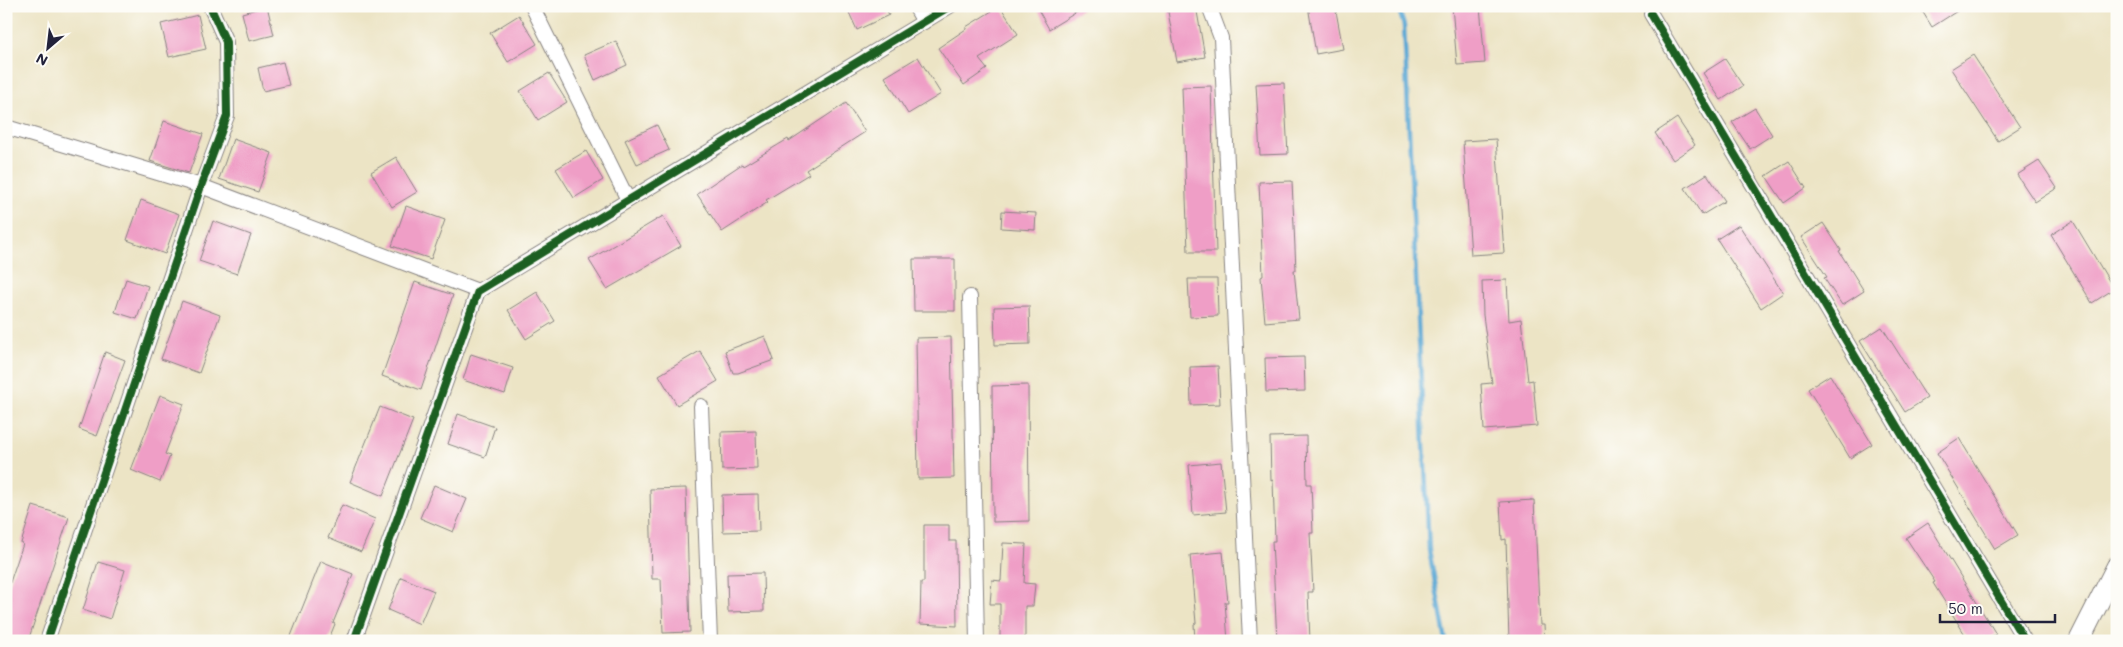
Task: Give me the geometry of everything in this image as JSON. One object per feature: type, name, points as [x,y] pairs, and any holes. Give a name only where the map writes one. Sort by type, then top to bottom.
[{"type":"street","points":[[47,641],[201,186],[227,116],[226,42],[210,6]]},
{"type":"street","points":[[532,6],[628,200]]},
{"type":"street","points":[[915,6],[924,22]]},
{"type":"street","points":[[354,641],[478,291],[950,6]]},
{"type":"street","points":[[1209,6],[1221,38],[1250,641]]},
{"type":"street","points":[[1651,14],[2024,641]]},
{"type":"street","points":[[6,127],[201,186],[478,291]]},
{"type":"street","points":[[970,297],[977,641]]},
{"type":"street","points":[[701,406],[710,641]]},
{"type":"street","points":[[2080,641],[2117,566]]},
{"type":"building","points":[[267,6],[274,35],[249,41],[242,13]]},
{"type":"building","points":[[846,6],[885,6],[889,15],[857,30]]},
{"type":"building","points":[[1000,6],[1018,34],[979,59],[987,69],[964,85],[938,48],[966,29],[966,27]]},
{"type":"building","points":[[1036,6],[1087,6],[1049,29]]},
{"type":"building","points":[[1167,6],[1196,6],[1205,57],[1177,62]]},
{"type":"building","points":[[1308,6],[1335,6],[1343,49],[1316,54]]},
{"type":"building","points":[[1452,6],[1480,6],[1485,63],[1457,65]]},
{"type":"building","points":[[1919,6],[1965,6],[1932,27]]},
{"type":"building","points":[[198,15],[206,49],[169,57],[161,24]]},
{"type":"building","points":[[519,15],[537,44],[508,62],[490,33]]},
{"type":"building","points":[[616,41],[627,65],[595,80],[584,55]]},
{"type":"building","points":[[1973,55],[2020,127],[1998,141],[1951,69]]},
{"type":"building","points":[[918,57],[941,94],[908,114],[885,77]]},
{"type":"building","points":[[1725,59],[1743,86],[1721,100],[1703,73]]},
{"type":"building","points":[[283,62],[289,85],[263,91],[258,68]]},
{"type":"building","points":[[549,73],[567,102],[538,120],[520,91]]},
{"type":"building","points":[[1284,83],[1288,154],[1260,155],[1256,84]]},
{"type":"building","points":[[1211,86],[1216,252],[1188,252],[1182,87]]},
{"type":"building","points":[[846,103],[865,132],[806,170],[809,174],[766,200],[768,202],[722,232],[697,194],[742,164],[743,166],[788,139],[789,141]]},
{"type":"building","points":[[1755,108],[1772,135],[1750,149],[1732,122]]},
{"type":"building","points":[[1677,118],[1695,145],[1673,160],[1655,133]]},
{"type":"building","points":[[164,121],[203,134],[189,173],[150,161]]},
{"type":"building","points":[[657,125],[669,150],[637,164],[625,140]]},
{"type":"building","points":[[233,139],[272,153],[258,192],[219,179]]},
{"type":"building","points":[[1496,139],[1504,253],[1471,255],[1463,141]]},
{"type":"building","points":[[586,151],[603,180],[574,198],[556,169]]},
{"type":"building","points":[[396,157],[417,192],[392,207],[371,172]]},
{"type":"building","points":[[1789,161],[1806,188],[1784,203],[1766,176]]},
{"type":"building","points":[[2039,161],[2057,188],[2035,202],[2017,175]]},
{"type":"building","points":[[1707,174],[1725,201],[1702,215],[1685,188]]},
{"type":"building","points":[[1292,181],[1296,270],[1294,270],[1299,319],[1265,322],[1261,277],[1263,276],[1259,182]]},
{"type":"building","points":[[141,200],[179,214],[165,254],[127,240]]},
{"type":"building","points":[[406,206],[445,220],[431,259],[392,246]]},
{"type":"building","points":[[1002,211],[1036,213],[1035,230],[1001,228]]},
{"type":"building","points":[[663,216],[681,246],[607,289],[589,260]]},
{"type":"building","points":[[213,221],[251,235],[237,274],[199,261]]},
{"type":"building","points":[[2073,221],[2114,289],[2092,303],[2051,235]]},
{"type":"building","points":[[1823,223],[1864,291],[1842,305],[1824,278],[1827,277],[1801,237]]},
{"type":"building","points":[[1739,225],[1783,293],[1761,308],[1717,239]]},
{"type":"building","points":[[913,259],[955,259],[955,311],[914,311]]},
{"type":"building","points":[[126,279],[148,286],[137,319],[115,312]]},
{"type":"building","points":[[1188,279],[1217,279],[1218,316],[1190,317]]},
{"type":"building","points":[[1507,280],[1509,321],[1521,319],[1528,381],[1533,380],[1537,426],[1484,430],[1481,384],[1492,383],[1483,315],[1482,281]]},
{"type":"building","points":[[415,282],[453,295],[421,390],[382,376]]},
{"type":"building","points":[[537,292],[555,321],[526,339],[508,310]]},
{"type":"building","points":[[182,301],[220,315],[199,373],[161,359]]},
{"type":"building","points":[[1029,306],[1030,344],[995,345],[994,307]]},
{"type":"building","points":[[1882,327],[1927,398],[1905,412],[1860,341]]},
{"type":"building","points":[[765,336],[774,360],[738,373],[733,373],[725,351]]},
{"type":"building","points":[[951,337],[954,478],[918,479],[916,338]]},
{"type":"building","points":[[700,351],[718,381],[677,405],[659,375]]},
{"type":"building","points":[[105,352],[125,360],[97,436],[79,429]]},
{"type":"building","points":[[471,354],[513,368],[505,394],[463,380]]},
{"type":"building","points":[[1304,357],[1305,391],[1266,392],[1265,358]]},
{"type":"building","points":[[1218,366],[1220,404],[1191,405],[1190,367]]},
{"type":"building","points":[[1830,375],[1872,444],[1850,458],[1808,389]]},
{"type":"building","points":[[1028,385],[1029,521],[993,522],[992,386]]},
{"type":"building","points":[[160,395],[184,404],[165,454],[170,456],[160,482],[131,470]]},
{"type":"building","points":[[380,407],[413,420],[383,496],[350,482]]},
{"type":"building","points":[[458,414],[495,427],[485,457],[448,444]]},
{"type":"building","points":[[756,431],[757,469],[722,470],[721,432]]},
{"type":"building","points":[[1306,436],[1307,484],[1311,484],[1313,533],[1310,533],[1313,592],[1308,592],[1310,641],[1277,641],[1272,541],[1275,541],[1270,437]]},
{"type":"building","points":[[1959,438],[2018,535],[1995,549],[1937,453]]},
{"type":"building","points":[[1221,462],[1226,512],[1193,515],[1189,465]]},
{"type":"building","points":[[434,485],[467,499],[453,532],[420,518]]},
{"type":"building","points":[[686,488],[690,632],[663,633],[661,579],[652,579],[650,489]]},
{"type":"building","points":[[758,494],[759,531],[723,532],[722,495]]},
{"type":"building","points":[[1534,500],[1540,625],[1544,625],[1545,641],[1509,641],[1506,539],[1502,540],[1500,502]]},
{"type":"building","points":[[342,505],[375,519],[361,552],[328,538]]},
{"type":"building","points":[[33,506],[69,517],[28,641],[6,641],[6,594],[23,544],[21,543]]},
{"type":"building","points":[[1928,523],[1996,634],[1985,641],[1969,641],[1933,583],[1935,582],[1906,538]]},
{"type":"building","points":[[924,525],[949,525],[949,541],[956,541],[957,626],[920,624],[921,582],[924,582]]},
{"type":"building","points":[[1003,543],[1026,544],[1024,583],[1035,584],[1033,606],[1025,606],[1025,641],[1000,641],[1000,604],[990,604],[992,580],[1001,581]]},
{"type":"building","points":[[1223,552],[1228,602],[1225,602],[1228,641],[1195,641],[1194,624],[1196,623],[1190,555]]},
{"type":"building","points":[[321,561],[353,574],[333,623],[335,624],[328,641],[289,641]]},
{"type":"building","points":[[98,562],[125,570],[110,619],[83,610]]},
{"type":"building","points":[[763,573],[764,611],[728,612],[727,574]]},
{"type":"building","points":[[401,577],[434,591],[420,624],[388,610]]},
{"type":"waterway","points":[[1398,6],[1404,26],[1429,550],[1446,641]]},
{"type":"cycle path","points":[[47,641],[201,186],[227,116],[226,42],[210,6]]},
{"type":"cycle path","points":[[354,641],[478,291],[950,6]]},
{"type":"cycle path","points":[[1651,14],[2025,641]]}]
